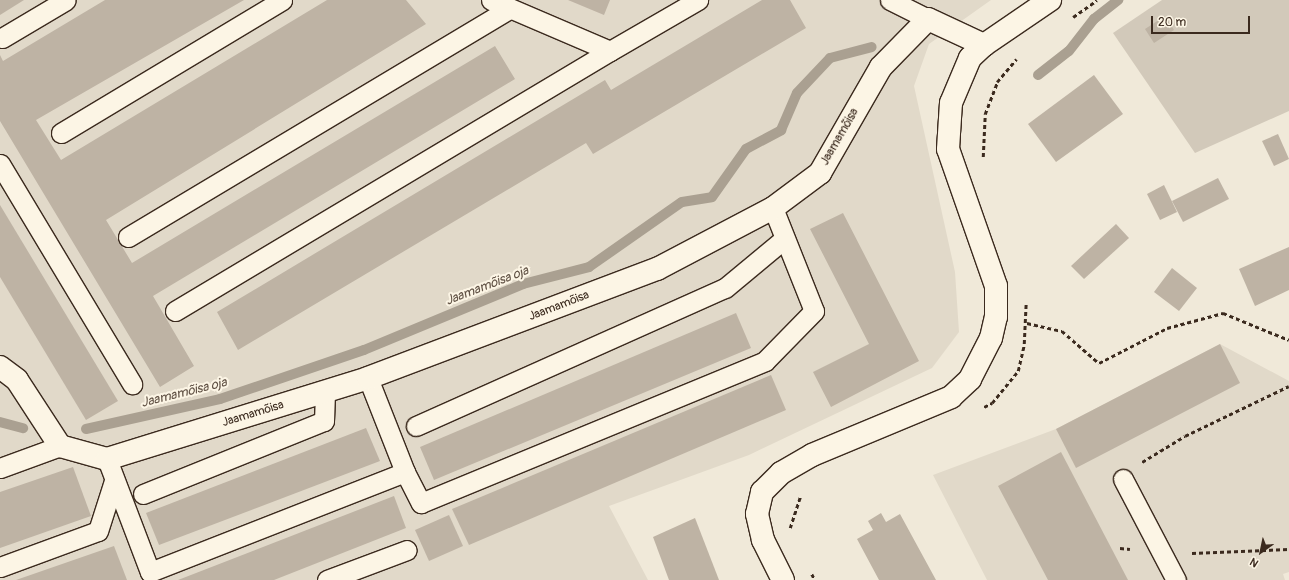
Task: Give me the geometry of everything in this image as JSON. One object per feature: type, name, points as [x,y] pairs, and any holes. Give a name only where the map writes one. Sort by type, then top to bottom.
[{"type":"street","points":[[783,580],[764,540],[759,521],[762,492],[781,473],[812,455],[951,397],[970,379],[981,360],[996,317],[996,286],[948,149],[950,103],[970,58],[984,44],[1050,0]]},
{"type":"street","points":[[928,19],[984,44]]},
{"type":"street","name":"Jaamamõisa","points":[[107,459],[368,378],[657,268],[773,208],[820,173],[881,67],[928,19]]},
{"type":"street","points":[[0,367],[17,380],[60,446],[107,459]]},
{"type":"lane","points":[[2,38],[66,0]]},
{"type":"lane","points":[[61,133],[282,0]]},
{"type":"lane","points":[[491,0],[610,51]]},
{"type":"lane","points":[[175,311],[698,0]]},
{"type":"lane","points":[[890,0],[928,19]]},
{"type":"lane","points":[[128,238],[510,8]]},
{"type":"lane","points":[[0,164],[132,384]]},
{"type":"lane","points":[[368,378],[405,472],[421,503],[765,361],[814,311],[784,239],[773,208]]},
{"type":"lane","points":[[416,426],[725,288],[784,239]]},
{"type":"lane","points":[[143,494],[324,421],[325,391]]},
{"type":"lane","points":[[0,468],[60,446]]},
{"type":"lane","points":[[107,459],[114,481],[152,576],[405,472]]},
{"type":"lane","points":[[1123,479],[1176,580]]},
{"type":"lane","points":[[0,567],[98,532],[114,481]]},
{"type":"lane","points":[[327,580],[407,550]]},
{"type":"path","points":[[1065,23],[1097,0]]},
{"type":"path","points":[[984,162],[985,114],[997,82],[1021,54]]},
{"type":"path","points":[[979,410],[992,403],[1018,372],[1026,323],[1024,294]]},
{"type":"path","points":[[996,317],[1062,331],[1099,363],[1167,328],[1223,313],[1289,340]]},
{"type":"path","points":[[1123,479],[1135,466],[1185,436],[1289,386]]},
{"type":"path","points":[[790,530],[795,505],[801,494]]},
{"type":"path","points":[[1120,548],[1163,555],[1289,549]]},
{"type":"path","points":[[808,566],[815,580]]},
{"type":"shaded area","points":[[0,0],[991,0],[929,44],[914,86],[955,272],[959,332],[932,368],[749,455],[609,506],[648,580],[0,580]]},
{"type":"shaded area","points":[[1162,0],[1289,0],[1289,111],[1195,153],[1113,33]]},
{"type":"shaded area","points":[[1220,344],[1289,381],[1289,572],[1283,574],[1285,580],[987,580],[933,475],[1056,429]]},
{"type":"building","points":[[0,0],[24,0],[0,15]]},
{"type":"building","points":[[105,0],[244,0],[36,120],[61,160],[327,0],[406,0],[426,24],[106,220],[132,263],[495,46],[515,79],[153,296],[194,366],[160,387],[0,121],[0,55],[3,61]]},
{"type":"building","points":[[568,0],[610,0],[604,15]]},
{"type":"building","points":[[762,0],[790,0],[806,28],[593,154],[586,143],[238,350],[217,312],[605,80],[611,90]]},
{"type":"building","points":[[1165,16],[1174,30],[1154,43],[1145,29]]},
{"type":"building","points":[[1094,75],[1123,114],[1056,162],[1028,124]]},
{"type":"building","points":[[1278,134],[1289,159],[1274,166],[1262,141]]},
{"type":"building","points":[[1218,178],[1229,199],[1183,222],[1172,201]]},
{"type":"building","points":[[1164,185],[1177,212],[1160,220],[1147,194]]},
{"type":"building","points":[[0,205],[118,401],[86,420],[0,277]]},
{"type":"building","points":[[843,213],[919,361],[831,407],[813,372],[869,344],[810,229]]},
{"type":"building","points":[[1116,224],[1129,238],[1084,279],[1071,266]]},
{"type":"building","points":[[1289,247],[1289,290],[1255,306],[1239,269]]},
{"type":"building","points":[[1172,268],[1197,288],[1179,311],[1154,292]]},
{"type":"building","points":[[736,313],[751,348],[434,480],[420,447]]},
{"type":"building","points":[[1220,344],[1240,383],[1076,468],[1056,429]]},
{"type":"building","points":[[771,375],[786,410],[469,545],[452,509]]},
{"type":"building","points":[[366,428],[380,461],[159,545],[146,513]]},
{"type":"building","points":[[1061,452],[1128,580],[1048,580],[998,486]]},
{"type":"building","points":[[73,467],[91,516],[0,548],[0,492]]},
{"type":"building","points":[[394,496],[406,528],[274,580],[178,580]]},
{"type":"building","points":[[881,513],[886,522],[900,514],[936,580],[879,580],[857,539],[873,530],[868,521]]},
{"type":"building","points":[[449,515],[463,546],[429,561],[415,530]]},
{"type":"building","points":[[695,518],[719,580],[669,580],[653,537]]},
{"type":"building","points":[[114,546],[127,580],[16,580]]},
{"type":"waterway","name":"Jaamamõisa oja","points":[[1038,75],[1069,51],[1094,19],[1118,0]]},
{"type":"waterway","name":"Jaamamõisa oja","points":[[86,429],[220,399],[364,350],[523,284],[589,267],[682,202],[712,197],[746,149],[781,130],[797,93],[830,58],[872,47]]},
{"type":"waterway","name":"Jaamamõisa oja","points":[[0,422],[23,428]]}]
